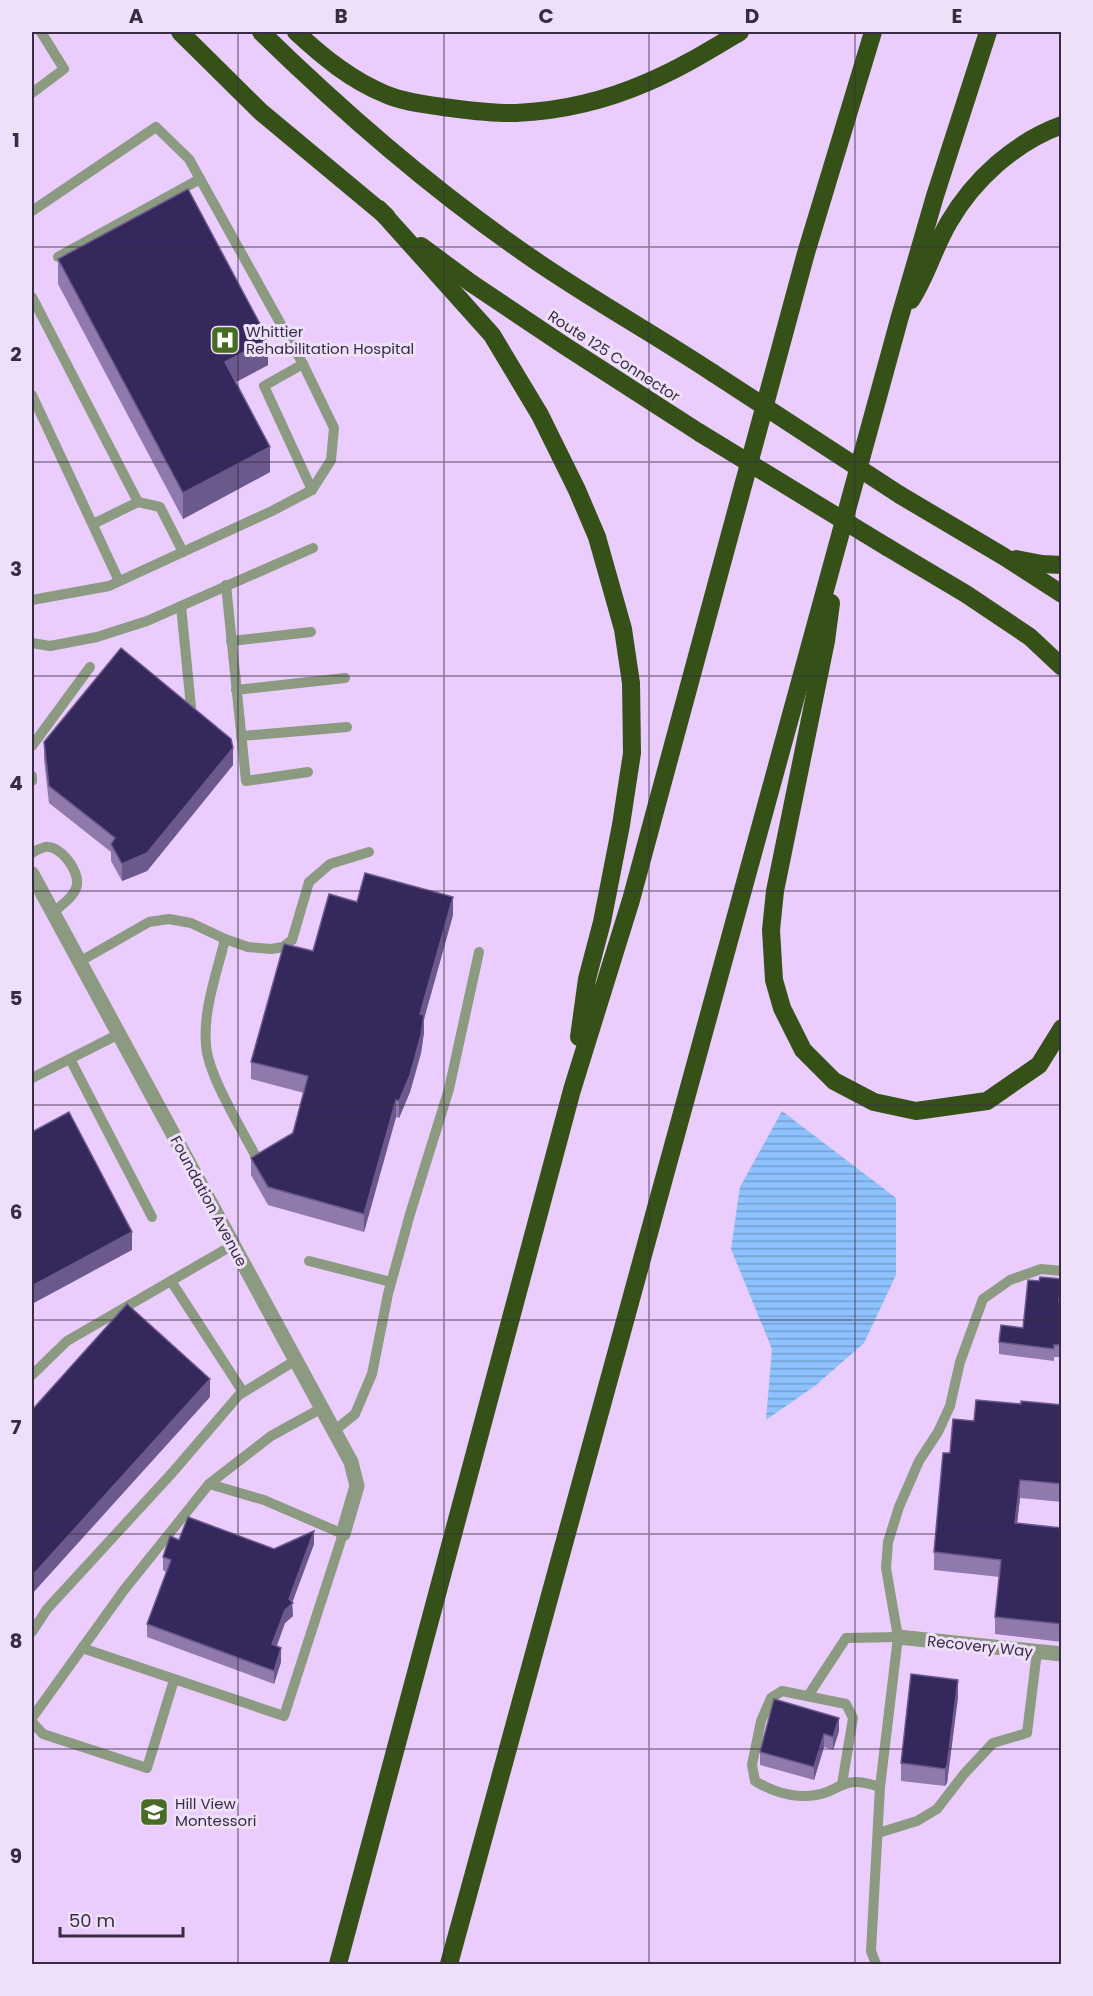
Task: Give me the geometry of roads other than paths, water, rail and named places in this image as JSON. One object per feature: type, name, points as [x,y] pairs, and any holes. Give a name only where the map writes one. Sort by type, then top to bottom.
[{"type":"highway","name":"Route 125 Connector","points":[[180,32],[261,112],[427,251],[471,283],[700,433],[966,594],[1030,638],[1062,667]]},
{"type":"highway","points":[[261,32],[305,75],[435,187],[534,259],[900,495],[1062,594]]},
{"type":"highway","points":[[296,32],[324,58],[357,80],[387,95],[416,103],[461,110],[513,113],[555,110],[611,96],[686,64],[740,32]]},
{"type":"highway","points":[[338,1965],[572,1090],[631,900],[806,253],[873,32]]},
{"type":"highway","points":[[449,1965],[899,320],[938,184],[988,32]]},
{"type":"highway","points":[[899,320],[921,284],[948,223],[968,192],[996,164],[1029,141],[1062,125]]},
{"type":"highway","points":[[379,209],[492,334],[540,415],[597,537],[623,629],[631,683],[632,753],[602,922],[587,980],[572,1090]]},
{"type":"highway","points":[[1003,556],[1042,564],[1062,565]]},
{"type":"highway","points":[[832,562],[831,602],[826,641],[775,891],[772,920],[774,980],[782,1008],[803,1050],[834,1081],[874,1102],[916,1111],[987,1101],[1039,1065],[1062,1028]]},
{"type":"street","name":"Foundation Avenue","points":[[32,874],[351,1462],[357,1486],[343,1534]]},
{"type":"street","name":"Recovery Way","points":[[898,1637],[1062,1654]]},
{"type":"lane","points":[[32,93],[64,69],[41,32]]},
{"type":"lane","points":[[32,211],[156,127],[189,159],[303,364],[334,428],[331,460],[312,490],[109,586],[32,600]]},
{"type":"lane","points":[[58,257],[200,179]]},
{"type":"lane","points":[[32,297],[138,502]]},
{"type":"lane","points":[[303,364],[264,386],[312,490]]},
{"type":"lane","points":[[32,395],[119,581]]},
{"type":"lane","points":[[93,524],[138,502],[160,507],[183,552]]},
{"type":"lane","points":[[32,643],[50,646],[97,637],[147,621],[313,548]]},
{"type":"lane","points":[[226,585],[246,781],[308,772]]},
{"type":"lane","points":[[181,606],[191,707]]},
{"type":"lane","points":[[231,641],[311,632]]},
{"type":"lane","points":[[32,746],[90,667]]},
{"type":"lane","points":[[236,690],[345,678]]},
{"type":"lane","points":[[241,736],[347,727]]},
{"type":"lane","points":[[32,776],[32,781]]},
{"type":"lane","points":[[32,853],[45,847],[55,849],[72,867],[77,877],[74,893],[53,913]]},
{"type":"lane","points":[[80,962],[149,922],[169,919],[191,924],[248,946],[271,949],[283,947],[292,940],[309,882],[330,864],[369,852]]},
{"type":"lane","points":[[225,939],[207,1010],[206,1044],[210,1067],[255,1155]]},
{"type":"lane","points":[[334,1431],[355,1414],[372,1374],[391,1282],[449,1089],[479,952]]},
{"type":"lane","points":[[32,1078],[119,1034]]},
{"type":"lane","points":[[70,1059],[152,1217]]},
{"type":"lane","points":[[32,1375],[67,1341],[233,1245]]},
{"type":"lane","points":[[309,1261],[391,1282]]},
{"type":"lane","points":[[876,1965],[871,1951],[880,1787],[898,1637],[886,1568],[888,1542],[899,1507],[919,1461],[939,1432],[950,1406],[960,1362],[983,1299],[1010,1280],[1041,1269],[1062,1271]]},
{"type":"lane","points":[[171,1281],[243,1392]]},
{"type":"lane","points":[[32,1632],[47,1609],[172,1473],[239,1395],[296,1360]]},
{"type":"lane","points":[[174,1680],[147,1768],[43,1734],[32,1720],[124,1590],[209,1484],[271,1436],[322,1408]]},
{"type":"lane","points":[[82,1648],[284,1716],[343,1534],[264,1500],[209,1484]]},
{"type":"lane","points":[[808,1696],[846,1638],[898,1637]]},
{"type":"lane","points":[[878,1833],[917,1821],[937,1809],[964,1774],[993,1743],[1027,1733],[1037,1652]]},
{"type":"lane","points":[[842,1784],[853,1718],[846,1704],[782,1691],[771,1698],[761,1721],[752,1765],[755,1781],[765,1788],[810,1797],[842,1784],[856,1782],[880,1787]]},
{"type":"water","points":[[782,1111],[896,1198],[896,1275],[864,1343],[816,1385],[766,1420],[772,1349],[731,1249],[740,1187]]},
{"type":"place","name":"Whittier Rehabilitation Hospital","points":[[225,340]]},
{"type":"place","name":"Hill View Montessori","points":[[154,1812]]}]
